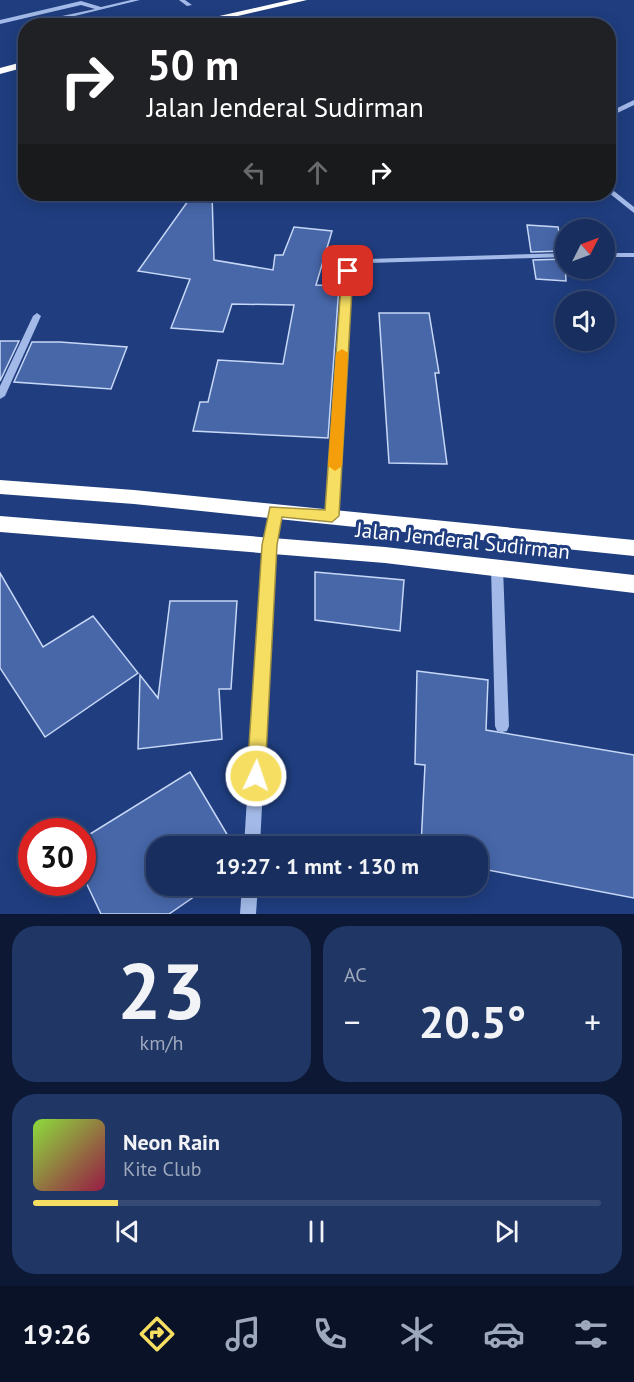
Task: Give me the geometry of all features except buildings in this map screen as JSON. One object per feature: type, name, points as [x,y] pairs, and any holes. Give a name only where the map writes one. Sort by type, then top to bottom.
[{"type":"highway","points":[[217,18],[303,0]]},
{"type":"highway","points":[[0,71],[18,66]]},
{"type":"highway","name":"Jalan Jenderal Sudirman","points":[[0,488],[332,516],[634,548]]},
{"type":"highway","name":"Jalan Jenderal Sudirman","points":[[0,524],[269,545],[634,584]]},
{"type":"street","points":[[59,18],[136,0]]},
{"type":"street","points":[[182,0],[189,5]]},
{"type":"street","points":[[0,22],[81,3],[101,9]]},
{"type":"street","points":[[616,111],[634,102]]},
{"type":"street","points":[[616,195],[634,212]]},
{"type":"street","points":[[332,516],[346,280],[351,267],[367,261],[555,255]]},
{"type":"street","points":[[615,255],[634,255]]},
{"type":"street","points":[[0,396],[37,316]]},
{"type":"street","points":[[253,836],[269,545],[275,511]]},
{"type":"street","points":[[496,568],[502,726]]},
{"type":"street","points":[[248,914],[249,896]]},
{"type":"slow traffic","points":[[335,466],[342,353]]},
{"type":"route","points":[[256,776],[269,545],[275,511],[332,516],[348,271]]}]
